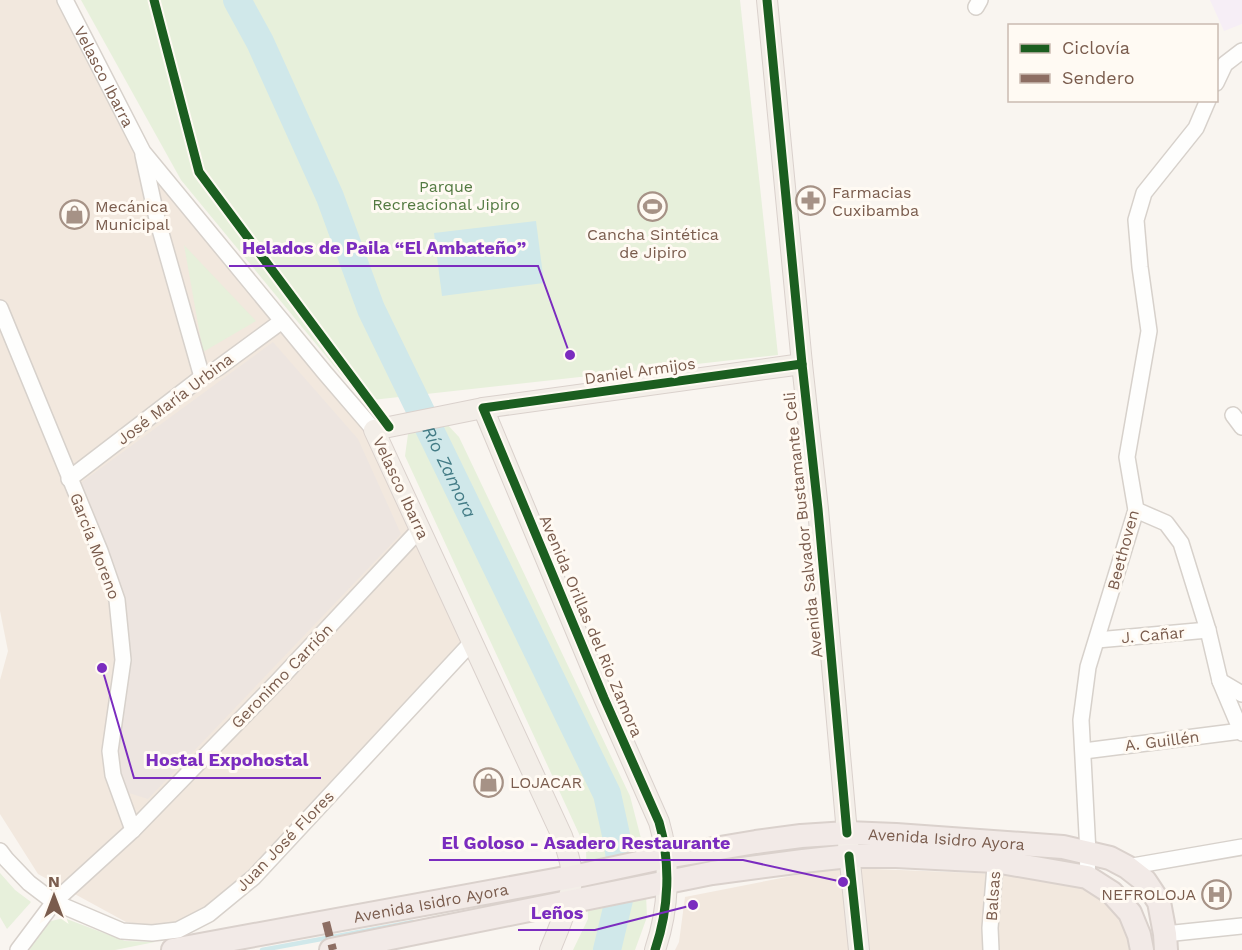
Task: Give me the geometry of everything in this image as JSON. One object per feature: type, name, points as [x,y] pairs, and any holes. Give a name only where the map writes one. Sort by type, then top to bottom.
[{"type":"highway","name":"Avenida Isidro Ayora","points":[[173,950],[577,876],[662,858],[756,842],[847,833],[896,835],[996,851],[1087,877],[1112,893],[1130,913],[1142,950]]},
{"type":"highway","name":"Avenida Isidro Ayora","points":[[332,950],[662,883],[758,866],[849,856],[896,856],[1063,847],[1110,858],[1127,867],[1145,881],[1159,902],[1166,942]]},
{"type":"main road","name":"Avenida Salvador Bustamante Celi","points":[[767,0],[859,950]]},
{"type":"main road","name":"Daniel Armijos","points":[[374,430],[483,408],[802,364]]},
{"type":"main road","name":"Avenida Orillas del Rio Zamora","points":[[483,408],[604,698],[659,822],[664,840],[662,883],[665,908],[655,950]]},
{"type":"main road","name":"Velasco Ibarra","points":[[374,430],[562,836],[577,876]]},
{"type":"main road","points":[[550,950],[576,902],[577,876]]},
{"type":"street","name":"Velasco Ibarra","points":[[65,0],[142,152],[374,430]]},
{"type":"street","points":[[1218,79],[1225,64],[1242,51]]},
{"type":"street","name":"Beethoven","points":[[1087,877],[1088,853],[1081,720],[1088,667],[1136,510],[1127,457],[1149,331],[1136,220],[1144,193],[1196,128],[1208,102]]},
{"type":"street","name":"Velasco Ibarra","points":[[142,152],[157,219],[202,377]]},
{"type":"street","name":"García Moreno","points":[[0,308],[100,551],[117,600],[123,660],[110,751],[112,775],[133,830]]},
{"type":"street","name":"José María Urbina","points":[[69,479],[202,377],[218,368],[282,321]]},
{"type":"street","points":[[1136,510],[1166,523],[1181,543],[1208,630],[1220,681],[1241,732]]},
{"type":"street","name":"Geronimo Carrión","points":[[18,950],[54,902],[133,830],[279,681],[420,529]]},
{"type":"street","name":"J. Cañar","points":[[1097,640],[1208,630]]},
{"type":"street","name":"Juan José Flores","points":[[0,851],[29,883],[54,902],[122,931],[152,933],[178,930],[210,914],[254,876],[472,642]]},
{"type":"street","points":[[1220,681],[1242,694]]},
{"type":"street","name":"A. Guillén","points":[[1084,751],[1241,732]]},
{"type":"street","points":[[1127,867],[1242,847]]},
{"type":"street","name":"Balsas","points":[[991,950],[990,928],[996,851]]},
{"type":"street","points":[[326,922],[332,950]]},
{"type":"street","points":[[1166,942],[1242,926]]},
{"type":"shaded area","points":[[0,0],[65,0],[143,152],[374,430],[472,642],[254,876],[178,930],[126,922],[38,874],[0,814],[0,680],[8,651],[0,611]]},
{"type":"shaded area","points":[[1210,0],[1242,0],[1242,24],[1224,31]]},
{"type":"shaded area","points":[[273,342],[358,439],[401,534],[148,799],[129,793],[120,782],[109,755],[128,664],[127,614],[75,487]]},
{"type":"shaded area","points":[[850,868],[1052,876],[1084,882],[1125,916],[1129,950],[675,950],[679,942],[685,897],[807,873]]},
{"type":"green space","name":"Parque Recreacional Jipiro","points":[[81,0],[740,0],[778,355],[363,401],[181,180]]},
{"type":"green space","points":[[184,245],[256,321],[203,352]]},
{"type":"green space","points":[[444,421],[459,437],[630,796],[644,850],[647,917],[635,950],[573,950],[588,919],[586,849],[405,456],[408,434]]},
{"type":"green space","points":[[0,873],[15,890],[31,902],[7,929],[0,917]]},
{"type":"green space","points":[[64,918],[125,941],[155,942],[115,950],[30,950],[31,943],[51,921]]},
{"type":"water","points":[[536,221],[544,283],[442,296],[434,233]]},
{"type":"waterway","name":"Río Zamora","points":[[237,0],[260,42],[330,197],[371,309],[607,794],[618,844],[623,883],[607,950]]},
{"type":"waterway","points":[[262,950],[413,922]]},
{"type":"marked path","points":[[326,922],[333,950]]},
{"type":"cycle path","points":[[154,0],[199,172],[389,427]]},
{"type":"cycle path","points":[[767,0],[818,509],[847,833]]},
{"type":"cycle path","points":[[655,950],[660,934],[667,886],[667,870],[659,822],[604,698],[483,408],[802,364]]},
{"type":"cycle path","points":[[849,856],[859,950]]},
{"type":"place","name":"Farmacias Cuxibamba","points":[[811,201]]},
{"type":"place","name":"Cancha Sintética de Jipiro","points":[[653,206]]},
{"type":"place","name":"Mecánica Municipal","points":[[74,215]]},
{"type":"place","name":"Helados de Paila “El Ambateño”","points":[[570,355]]},
{"type":"place","name":"Hostal Expohostal","points":[[102,668]]},
{"type":"place","name":"LOJACAR","points":[[489,782]]},
{"type":"place","name":"El Goloso - Asadero Restaurante","points":[[843,882]]},
{"type":"place","name":"NEFROLOJA","points":[[1217,894]]},
{"type":"place","name":"Leños","points":[[693,905]]}]
